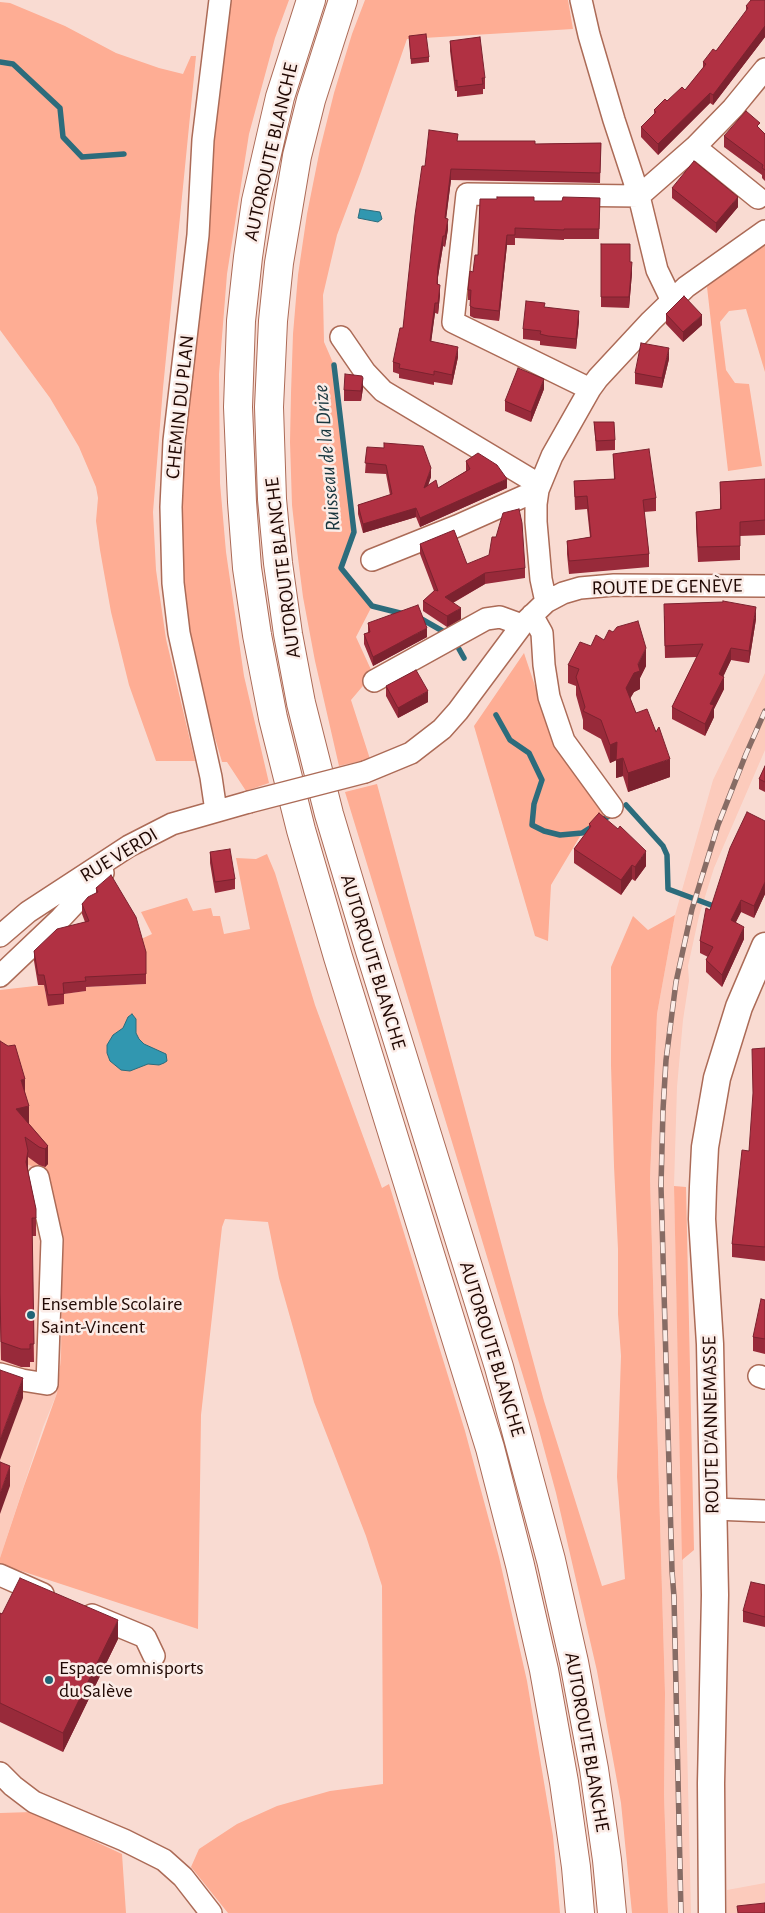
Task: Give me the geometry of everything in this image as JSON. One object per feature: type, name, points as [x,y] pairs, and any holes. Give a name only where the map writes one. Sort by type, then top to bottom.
[{"type":"highway","name":"AUTOROUTE BLANCHE","points":[[311,0],[280,97],[256,201],[248,257],[241,321],[238,407],[247,568],[257,635],[273,718],[301,830],[338,957],[487,1438],[518,1556],[544,1670],[576,1867],[580,1913]]},
{"type":"highway","name":"AUTOROUTE BLANCHE","points":[[343,0],[316,81],[302,137],[279,263],[273,321],[269,407],[272,499],[278,563],[288,634],[301,703],[329,814],[499,1367],[551,1560],[574,1662],[594,1769],[607,1860],[612,1913]]},
{"type":"main road","name":"ROUTE D'ANNEMASSE","points":[[712,1913],[711,1783],[715,1595],[710,1344],[702,1219],[705,1147],[712,1104],[723,1057],[739,1007],[765,946]]},
{"type":"street","name":"CHEMIN DU PLAN","points":[[216,811],[211,777],[179,633],[172,574],[171,507],[174,441],[201,213],[203,140],[220,0]]},
{"type":"street","points":[[581,0],[614,120],[639,196],[657,270],[672,301]]},
{"type":"street","points":[[590,389],[453,322],[467,194],[639,196],[695,147],[734,108],[765,69]]},
{"type":"street","points":[[695,147],[758,198]]},
{"type":"street","points":[[612,807],[564,741],[549,697],[542,633],[533,614],[541,579],[536,522],[536,504],[539,488],[560,440],[598,378],[672,301],[708,270],[765,231]]},
{"type":"street","points":[[341,337],[365,372],[383,391],[539,488]]},
{"type":"street","points":[[372,560],[457,526],[539,488]]},
{"type":"street","name":"ROUTE DE GENÈVE","points":[[249,802],[365,772],[411,753],[442,729],[458,711],[533,614],[573,590],[614,585],[765,586]]},
{"type":"street","points":[[374,681],[486,619],[533,614]]},
{"type":"street","name":"RUE VERDI","points":[[0,936],[28,912],[129,846],[172,824],[249,802]]},
{"type":"street","points":[[0,976],[60,918],[129,846]]},
{"type":"street","name":"RUE VERDI","points":[[0,924],[28,912]]},
{"type":"street","points":[[0,1374],[47,1384],[52,1240],[38,1177]]},
{"type":"street","points":[[714,1510],[765,1511]]},
{"type":"street","points":[[0,1575],[144,1638],[154,1656]]},
{"type":"street","points":[[0,1773],[34,1802],[124,1840],[164,1860],[183,1877],[211,1913]]},
{"type":"shaded area","points":[[227,0],[289,0],[275,38],[249,134],[227,274],[219,374],[220,483],[226,552],[244,676],[269,783],[246,791],[227,762],[222,762],[208,714],[190,633],[180,540],[183,438]]},
{"type":"shaded area","points":[[365,0],[568,0],[573,29],[407,39],[337,235],[323,295],[324,342],[334,365],[354,532],[341,568],[372,606],[356,637],[373,674],[351,700],[370,759],[339,766],[315,661],[303,597],[292,505],[290,442],[293,334],[298,275],[307,214],[320,149],[334,93],[352,34]]},
{"type":"shaded area","points":[[0,2],[10,3],[65,26],[116,53],[159,68],[183,74],[191,56],[196,56],[163,388],[153,512],[156,570],[166,639],[195,761],[156,761],[129,685],[111,612],[96,521],[98,498],[96,487],[79,447],[50,398],[0,330]]},
{"type":"shaded area","points":[[765,238],[765,372],[746,309],[729,311],[720,322],[726,370],[735,383],[749,384],[762,466],[728,471],[707,287],[718,273]]},
{"type":"shaded area","points":[[524,653],[549,728],[609,816],[582,833],[551,885],[548,941],[535,936],[474,726]]},
{"type":"shaded area","points":[[765,673],[765,750],[714,868],[699,916],[688,966],[689,981],[683,1020],[677,1087],[674,1186],[691,1913],[668,1913],[664,1795],[665,1693],[650,1178],[657,1014],[675,915],[713,780]]},
{"type":"shaded area","points":[[377,784],[544,1401],[602,1586],[625,1579],[617,1477],[621,1356],[618,1314],[618,1249],[611,1065],[611,967],[633,916],[648,930],[675,915],[657,1014],[650,1178],[665,1693],[664,1795],[668,1913],[632,1913],[621,1803],[597,1671],[556,1493],[536,1419],[345,792]]},
{"type":"shaded area","points":[[267,854],[275,873],[315,1005],[382,1188],[389,1184],[465,1431],[499,1557],[527,1681],[553,1836],[560,1913],[228,1913],[191,1867],[199,1849],[237,1824],[277,1806],[330,1791],[383,1784],[382,1586],[366,1536],[314,1402],[279,1278],[268,1222],[225,1219],[222,1227],[201,1415],[198,1629],[0,1564],[0,1558],[24,1486],[57,1393],[61,1358],[62,1272],[59,1243],[41,1170],[0,1153],[0,990],[44,985],[46,996],[86,991],[85,987],[146,984],[139,940],[152,934],[141,912],[187,898],[193,911],[211,908],[213,916],[220,916],[224,934],[250,929],[236,858],[256,859]]},
{"type":"shaded area","name":"Ensemble Scolaire Saint-Vincent","points":[[0,1153],[41,1170],[59,1243],[62,1272],[61,1358],[57,1393],[43,1427],[0,1558]]},
{"type":"shaded area","points":[[674,1186],[686,1187],[694,1550],[682,1560]]},
{"type":"shaded area","points":[[32,1812],[122,1854],[126,1913],[0,1913],[0,1813]]},
{"type":"shaded area","points":[[765,1883],[765,1913],[727,1913],[727,1890]]},
{"type":"water","points":[[360,209],[380,212],[382,219],[378,222],[358,218]]},
{"type":"water","points":[[132,1014],[136,1019],[136,1033],[139,1039],[144,1044],[166,1054],[167,1061],[159,1065],[148,1064],[130,1071],[121,1070],[110,1061],[107,1045],[113,1035],[123,1028],[128,1017]]},
{"type":"building","points":[[751,0],[765,0],[765,26],[713,95],[710,93],[658,144],[641,127],[656,112],[654,110],[665,99],[667,101],[682,87],[685,90],[706,64],[703,62],[713,49],[716,51],[748,8],[746,6]]},
{"type":"building","points":[[426,34],[429,57],[411,59],[409,36]]},
{"type":"building","points":[[480,37],[485,78],[482,78],[483,84],[457,87],[450,41]]},
{"type":"building","points":[[746,111],[760,123],[757,126],[765,134],[765,170],[762,168],[763,165],[724,136]]},
{"type":"building","points":[[429,130],[458,134],[457,141],[535,141],[535,144],[601,143],[600,173],[451,169],[445,218],[448,219],[438,266],[437,284],[440,285],[438,303],[435,303],[430,341],[458,347],[452,375],[434,371],[434,375],[399,368],[400,364],[393,362],[400,328],[403,328],[415,215],[422,166],[425,166]]},
{"type":"building","points":[[694,161],[738,197],[716,223],[672,188]]},
{"type":"building","points":[[497,197],[534,197],[534,201],[562,201],[563,197],[600,198],[599,229],[515,228],[515,235],[507,235],[499,311],[470,306],[471,290],[468,290],[470,271],[473,272],[475,255],[478,255],[480,199],[497,199]]},
{"type":"building","points":[[601,244],[630,244],[630,262],[632,262],[629,297],[601,297]]},
{"type":"building","points":[[684,296],[702,315],[683,332],[666,314]]},
{"type":"building","points":[[526,301],[545,303],[544,307],[579,311],[576,339],[548,336],[540,334],[541,331],[523,329]]},
{"type":"building","points":[[641,343],[669,348],[662,378],[635,373]]},
{"type":"building","points":[[518,368],[544,379],[531,412],[505,401]]},
{"type":"building","points":[[345,374],[362,376],[361,391],[344,390]]},
{"type":"building","points":[[594,422],[614,422],[615,440],[596,441]]},
{"type":"building","points":[[384,443],[423,446],[431,468],[424,488],[436,480],[438,488],[470,469],[466,461],[478,453],[497,465],[507,479],[420,518],[416,508],[363,524],[358,505],[392,494],[386,465],[365,463],[367,447],[384,448]]},
{"type":"building","points":[[649,449],[656,498],[643,500],[649,554],[569,561],[567,541],[591,537],[587,496],[575,497],[574,481],[615,479],[613,454]]},
{"type":"building","points":[[765,479],[765,520],[740,522],[740,546],[698,547],[696,512],[721,509],[720,482]]},
{"type":"building","points":[[519,509],[522,523],[525,568],[485,573],[445,597],[461,608],[447,616],[423,601],[435,590],[438,591],[420,544],[454,530],[467,564],[489,555],[492,537],[496,537],[503,513]]},
{"type":"building","points":[[723,601],[756,607],[749,651],[731,648],[719,674],[724,677],[710,704],[714,705],[705,724],[672,707],[703,644],[665,646],[664,604]]},
{"type":"building","points":[[418,605],[427,628],[373,657],[364,634],[370,632],[368,623]]},
{"type":"building","points":[[638,621],[646,648],[638,664],[640,671],[634,673],[626,688],[636,713],[647,709],[656,732],[659,727],[670,759],[628,773],[623,758],[616,760],[617,742],[610,745],[601,720],[583,711],[585,707],[576,677],[579,669],[568,665],[580,642],[591,646],[596,635],[604,640],[609,630],[613,632],[617,627]]},
{"type":"building","points":[[416,670],[428,691],[398,708],[386,686]]},
{"type":"building","points":[[765,766],[765,782],[759,779]]},
{"type":"building","points":[[747,812],[765,821],[765,882],[754,906],[741,900],[731,920],[744,927],[722,975],[706,960],[713,947],[700,941],[706,908],[710,910],[730,848]]},
{"type":"building","points":[[599,813],[618,829],[620,826],[646,851],[635,867],[632,865],[621,880],[574,849],[591,826],[589,824]]},
{"type":"building","points":[[230,849],[235,879],[215,882],[210,852]]},
{"type":"building","points":[[111,875],[136,917],[146,952],[146,974],[85,977],[86,981],[63,983],[64,994],[48,995],[44,975],[38,975],[34,951],[57,929],[89,921],[82,904],[88,897],[98,892],[96,888]]},
{"type":"building","points":[[0,1041],[8,1046],[15,1045],[25,1079],[21,1080],[29,1106],[16,1109],[48,1146],[45,1149],[39,1147],[25,1137],[28,1151],[26,1162],[36,1209],[36,1218],[32,1218],[34,1344],[30,1344],[30,1349],[21,1349],[1,1342]]},
{"type":"building","points":[[765,1048],[765,1247],[732,1244],[742,1150],[749,1151],[753,1093],[752,1049]]},
{"type":"building","points":[[761,1299],[765,1300],[765,1339],[753,1337]]},
{"type":"building","points":[[0,1370],[23,1378],[0,1440]]},
{"type":"building","points":[[0,1462],[10,1466],[0,1494]]},
{"type":"building","name":"Espace omnisports du Salève","points":[[20,1578],[118,1620],[63,1733],[0,1703],[0,1613],[2,1614]]},
{"type":"building","points":[[751,1582],[765,1585],[765,1617],[743,1611]]},
{"type":"building","points":[[765,1903],[765,1913],[738,1913],[737,1906]]},
{"type":"waterway","name":"Ruisseau de la Drize","points":[[0,62],[13,64],[60,108],[63,137],[82,157],[124,154]]},
{"type":"waterway","name":"Ruisseau de la Drize","points":[[334,365],[354,532],[341,568],[372,606],[404,614]]},
{"type":"waterway","name":"Ruisseau de la Drize","points":[[418,617],[446,633]]},
{"type":"waterway","points":[[459,649],[464,658]]},
{"type":"waterway","name":"Ruisseau de la Drize","points":[[496,715],[510,740],[529,753],[542,780],[534,804],[532,825],[544,831],[560,835],[582,833],[609,816]]},
{"type":"waterway","name":"Ruisseau de la Drize","points":[[626,805],[663,846],[667,855],[668,889],[711,905]]},
{"type":"railway","points":[[681,1913],[674,1597],[661,1186],[666,1060],[676,982],[692,909],[718,825],[765,711]]},
{"type":"place","name":"Ensemble Scolaire Saint-Vincent","points":[[31,1315]]},
{"type":"place","name":"Espace omnisports du Salève","points":[[49,1680]]}]
